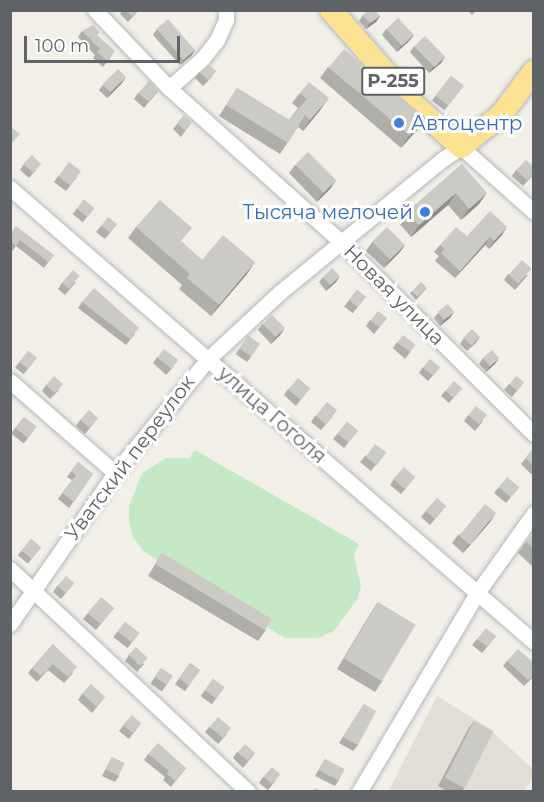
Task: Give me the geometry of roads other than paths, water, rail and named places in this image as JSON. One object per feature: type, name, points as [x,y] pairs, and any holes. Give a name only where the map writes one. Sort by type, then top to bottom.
[{"type":"highway","name":"Р-255","points":[[331,10],[412,103],[461,147]]},
{"type":"highway","points":[[461,147],[501,115],[534,71]]},
{"type":"street","name":"Новая улица","points":[[95,10],[169,88],[341,243],[534,434]]},
{"type":"street","points":[[169,88],[202,59],[217,40],[226,20],[226,10]]},
{"type":"street","points":[[461,147],[534,212]]},
{"type":"street","name":"Уватский переулок","points":[[10,624],[36,590],[72,532],[115,473],[207,360],[279,293],[461,147]]},
{"type":"street","name":"улица Гоголя","points":[[10,188],[534,642]]},
{"type":"street","points":[[10,381],[115,473]]},
{"type":"street","points":[[359,792],[477,592],[534,513]]},
{"type":"street","points":[[10,569],[36,590],[248,792]]},
{"type":"place","name":"Автоцентр","points":[[399,123]]},
{"type":"place","name":"Тысяча мелочей","points":[[425,212]]}]
